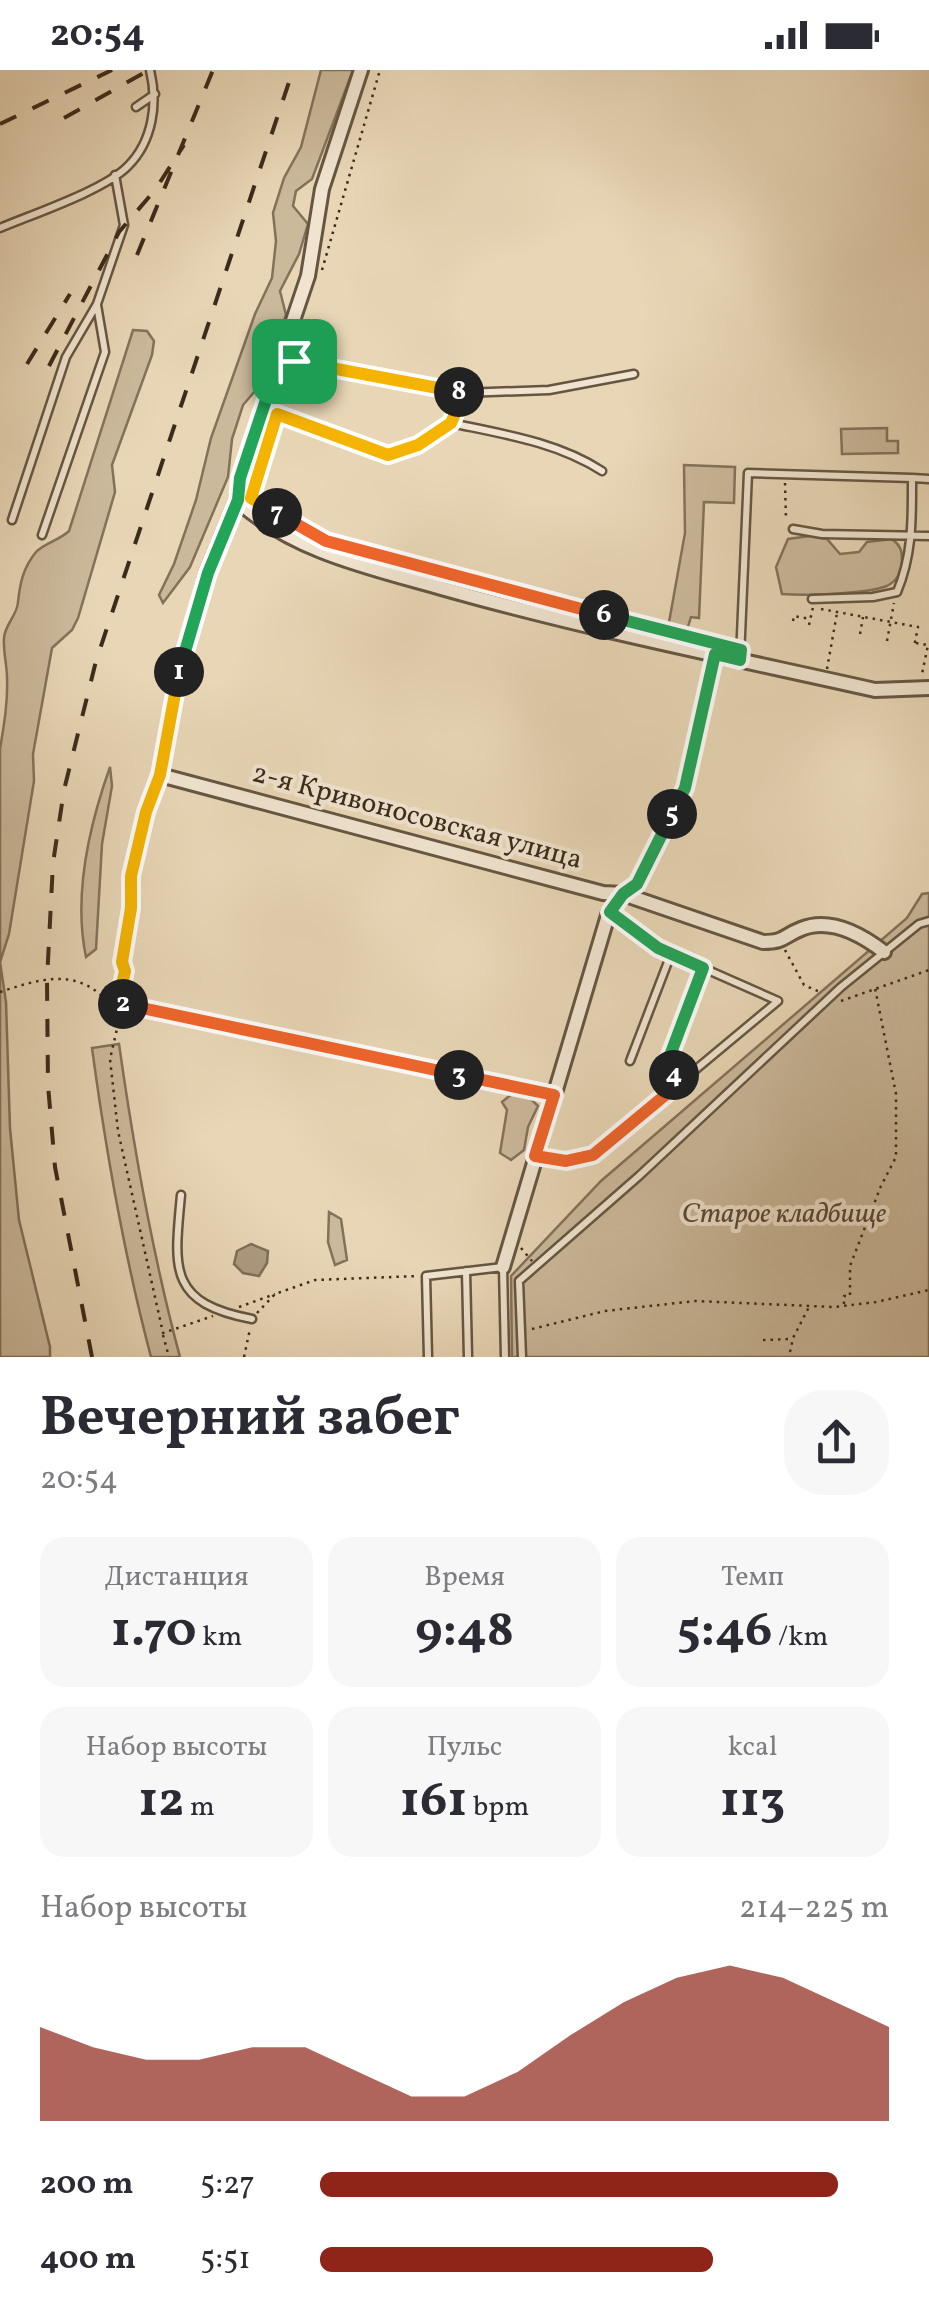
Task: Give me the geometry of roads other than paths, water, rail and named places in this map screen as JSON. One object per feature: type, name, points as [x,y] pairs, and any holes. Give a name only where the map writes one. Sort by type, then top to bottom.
[{"type":"street","points":[[174,694],[208,573],[238,500],[240,478],[270,412],[287,360],[308,276],[322,189],[361,70]]},
{"type":"street","points":[[238,500],[250,512],[324,553],[515,608],[875,690],[924,686]]},
{"type":"street","points":[[503,1267],[610,912],[623,894],[637,884],[685,788],[715,654]]},
{"type":"street","name":"2-я Кривоносовская улица","points":[[131,876],[146,812],[160,775],[603,892],[623,894],[764,942],[780,942],[799,929],[819,924],[861,934],[884,952]]},
{"type":"street","points":[[125,971],[121,1004],[554,1095]]},
{"type":"lane","points":[[0,228],[129,166],[150,130],[156,94],[150,70]]},
{"type":"lane","points":[[136,107],[156,94]]},
{"type":"lane","points":[[12,520],[66,358],[97,304],[124,225],[114,176]]},
{"type":"lane","points":[[42,535],[105,352],[97,304]]},
{"type":"lane","points":[[287,360],[464,393],[549,390],[634,374]]},
{"type":"lane","points":[[270,412],[388,455],[418,445],[451,423],[464,393]]},
{"type":"lane","points":[[451,423],[579,456],[602,472]]},
{"type":"lane","points":[[740,660],[748,473],[929,478]]},
{"type":"lane","points":[[812,599],[897,592],[906,570],[912,535],[912,478]]},
{"type":"lane","points":[[793,529],[822,534],[929,536]]},
{"type":"lane","points":[[535,1156],[566,1161],[593,1155],[778,1001],[658,948],[610,912]]},
{"type":"lane","points":[[522,1357],[518,1281],[639,1176],[829,999],[919,924],[929,921]]},
{"type":"lane","points":[[630,1061],[670,954]]},
{"type":"lane","points":[[681,1082],[666,1066],[703,968]]},
{"type":"lane","points":[[181,1196],[175,1255],[182,1282],[196,1298],[221,1313],[252,1319]]},
{"type":"lane","points":[[428,1357],[426,1276],[503,1267],[505,1357]]},
{"type":"lane","points":[[466,1271],[468,1357]]},
{"type":"railway","points":[[0,124],[112,70]]},
{"type":"railway","points":[[64,118],[149,70]]},
{"type":"railway","points":[[137,255],[213,70]]},
{"type":"railway","points":[[92,1357],[55,1167],[48,1085],[47,980],[53,863],[64,790],[96,661],[293,70]]},
{"type":"railway","points":[[49,366],[119,232],[155,190],[184,145]]},
{"type":"railway","points":[[27,364],[70,294]]},
{"type":"park label","name":"Старое кладбище","points":[[784,1214]]}]
